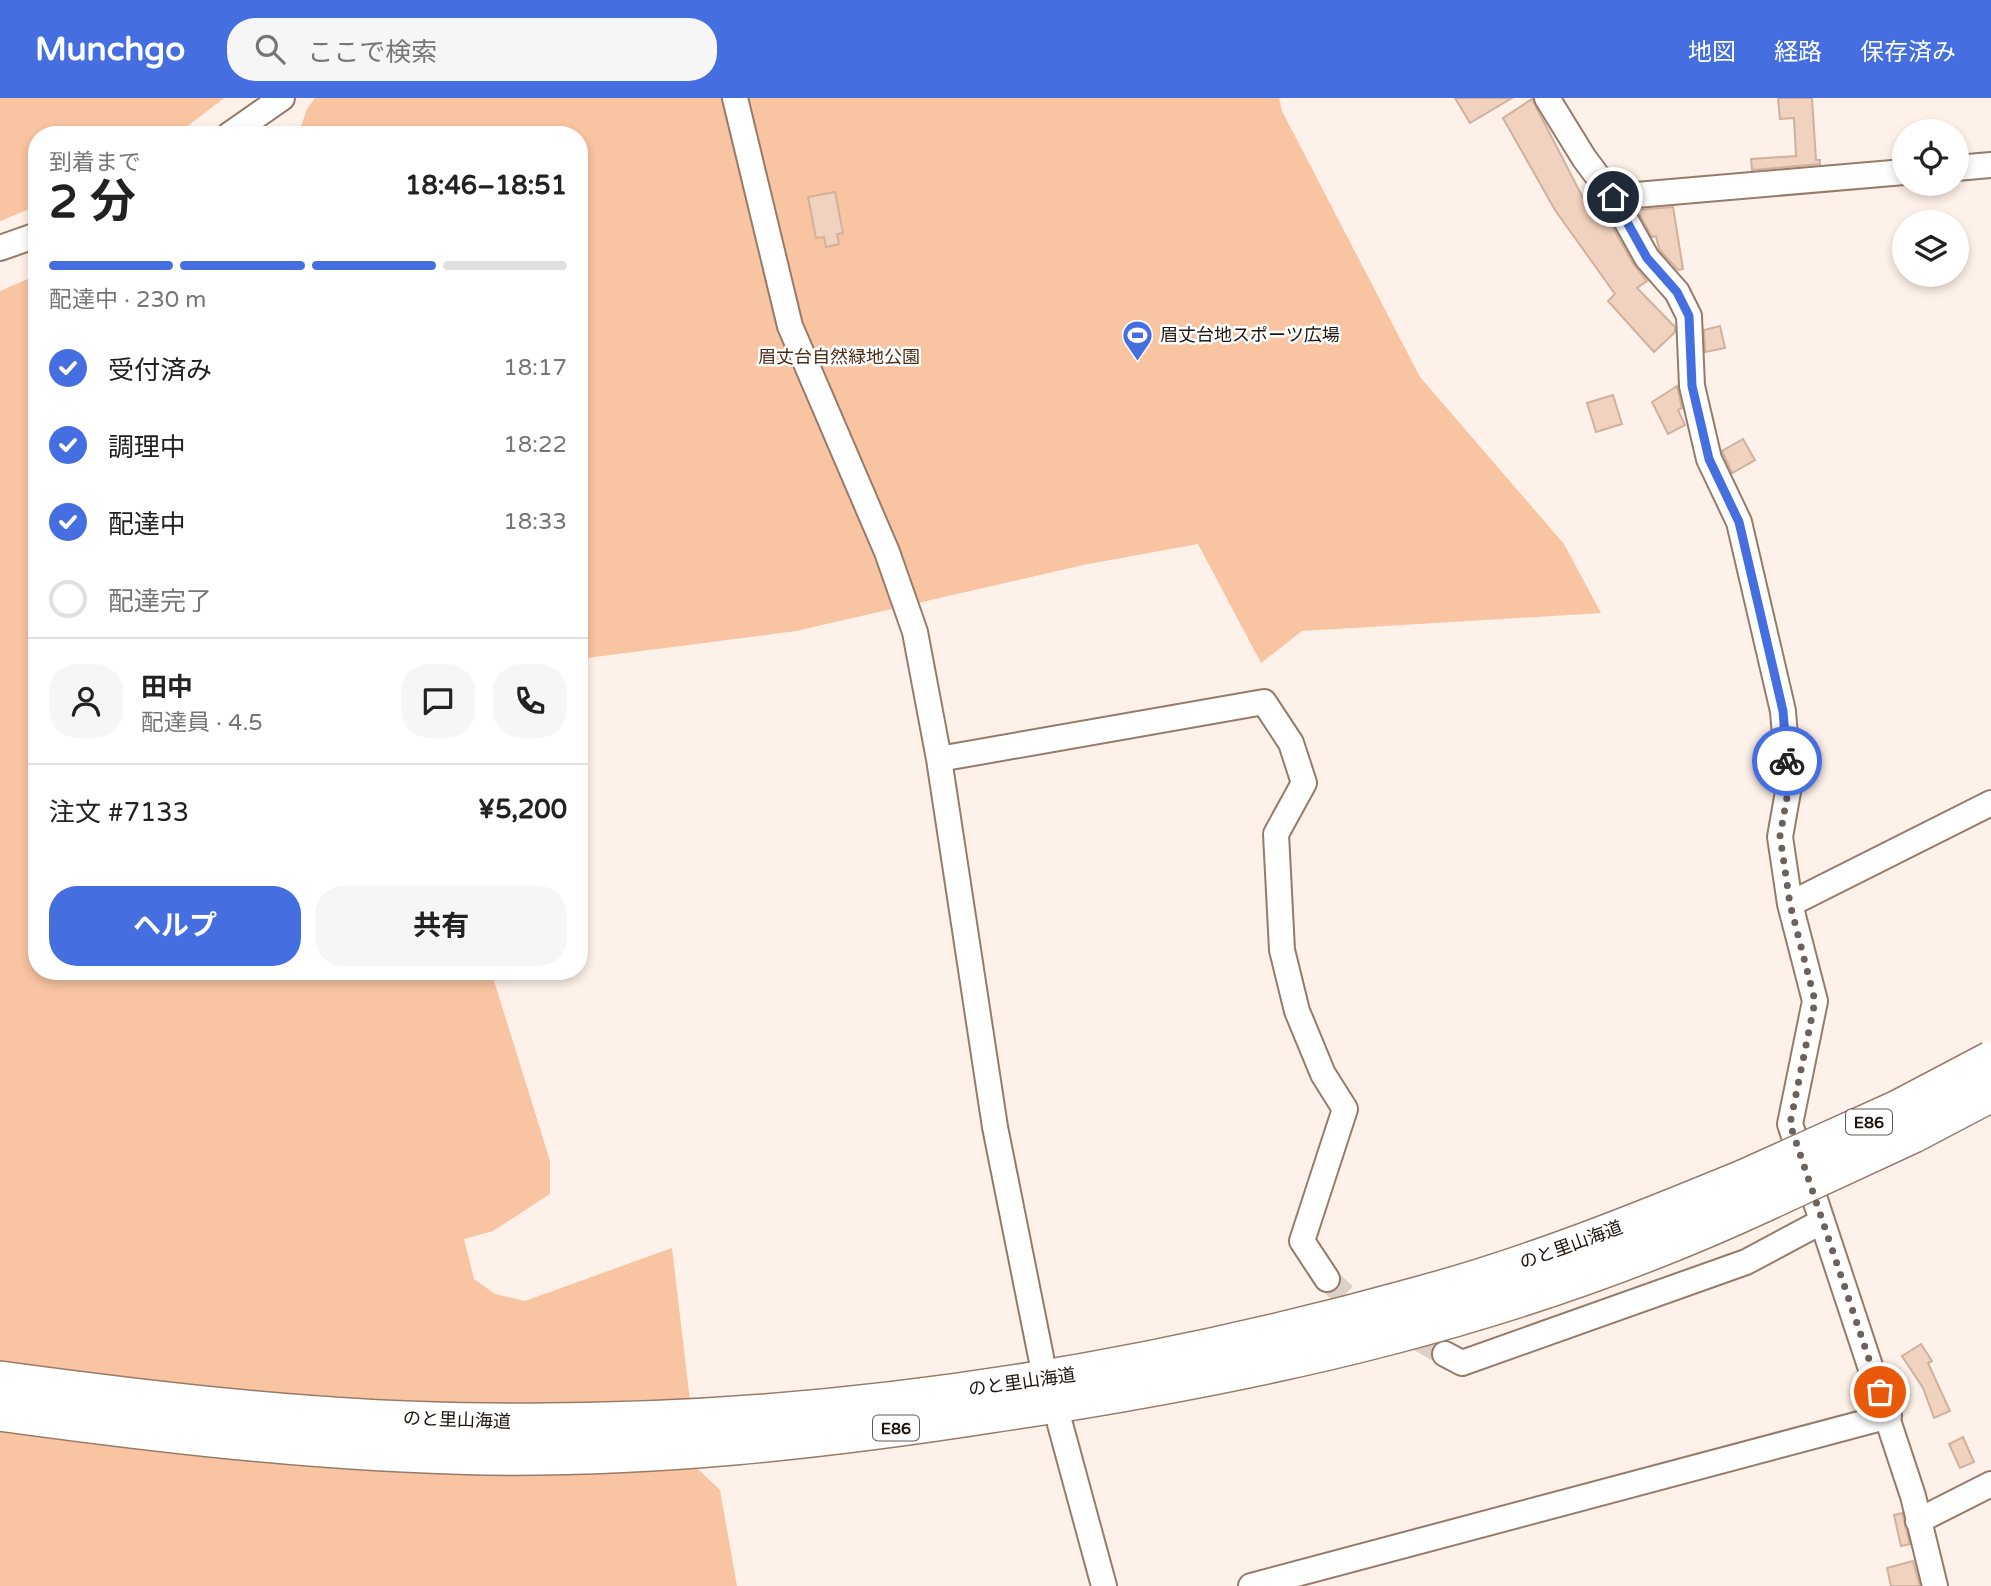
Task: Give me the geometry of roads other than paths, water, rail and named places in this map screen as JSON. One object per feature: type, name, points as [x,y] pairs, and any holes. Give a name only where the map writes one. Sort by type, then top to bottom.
[{"type":"highway","name":"のと里山海道","points":[[0,1412],[166,1435],[487,1456],[657,1452],[799,1441],[1098,1398],[1245,1371],[1433,1326],[1673,1245],[1754,1190],[1991,1060]]},
{"type":"highway","name":"のと里山海道","points":[[0,1380],[168,1402],[334,1415],[488,1422],[656,1419],[796,1411],[1094,1373],[1419,1296],[1754,1190],[1913,1134],[1991,1093]]},
{"type":"street","points":[[242,126],[282,98]]},
{"type":"street","points":[[735,98],[790,326],[887,552],[915,632],[939,759],[995,1127],[1041,1357]]},
{"type":"street","points":[[1547,98],[1584,158],[1613,197],[1647,258],[1677,292],[1689,316],[1692,386],[1709,459],[1739,522],[1783,711],[1789,786],[1780,836],[1790,904],[1815,1001],[1790,1124],[1888,1416],[1913,1496],[1935,1586]]},
{"type":"street","points":[[1969,167],[1991,165]]},
{"type":"street","points":[[1613,197],[1892,173]]},
{"type":"street","points":[[0,248],[28,238]]},
{"type":"street","points":[[939,759],[1264,702],[1291,743],[1304,783],[1276,834],[1282,950],[1297,1011],[1323,1074],[1345,1109],[1302,1241],[1327,1279]]},
{"type":"street","points":[[1790,904],[1991,803]]},
{"type":"street","points":[[1445,1354],[1462,1363],[1746,1262],[1821,1222]]},
{"type":"street","points":[[1251,1586],[1888,1416]]},
{"type":"street","points":[[1060,1424],[1104,1586]]},
{"type":"street","points":[[1918,1521],[1991,1484]]},
{"type":"tunnel","points":[[1327,1279],[1348,1298],[1445,1354]]},
{"type":"place","name":"眉丈台地スポーツ広場","points":[[1137,362]]},
{"type":"park label","name":"眉丈台自然緑地公園","points":[[839,357]]}]
